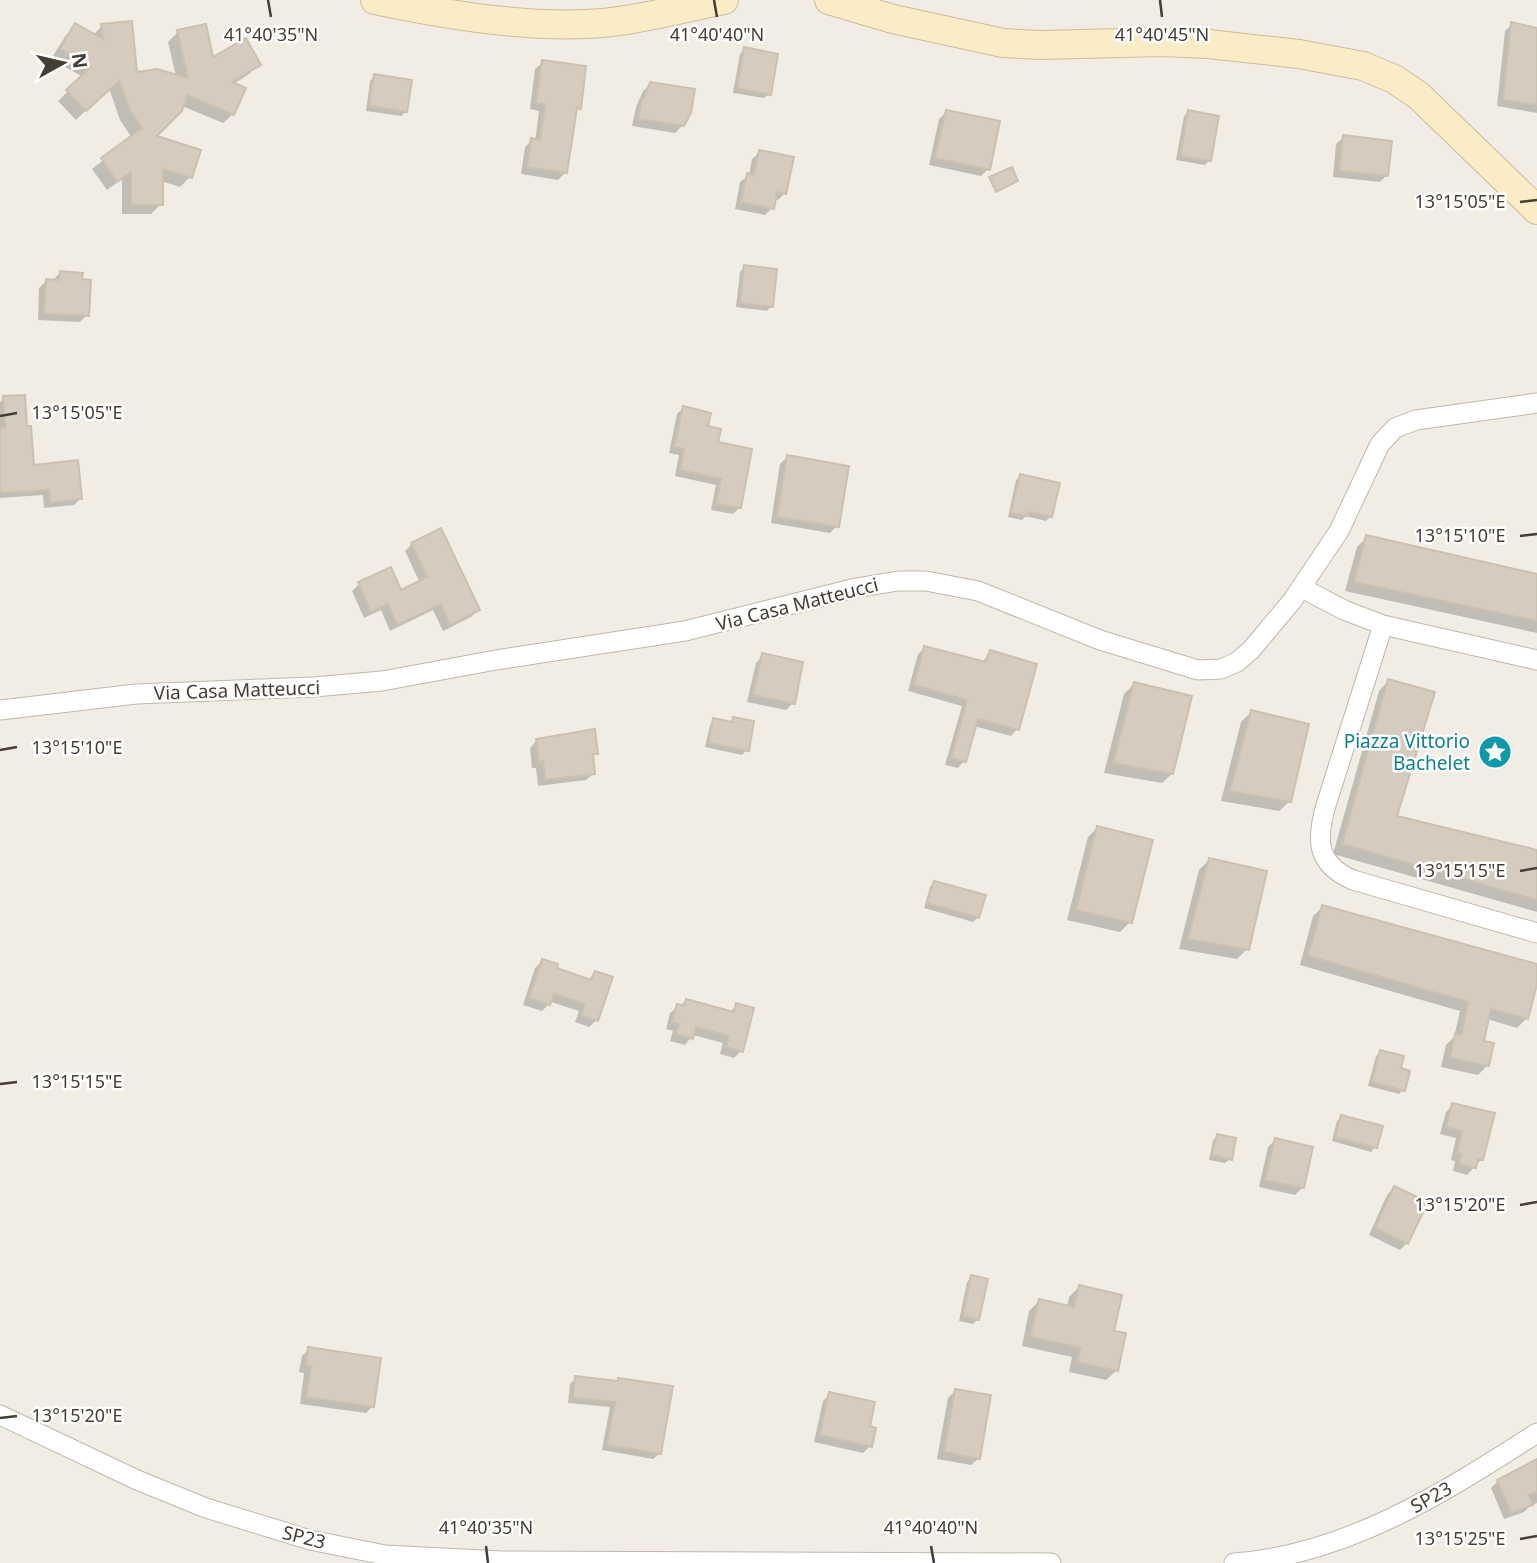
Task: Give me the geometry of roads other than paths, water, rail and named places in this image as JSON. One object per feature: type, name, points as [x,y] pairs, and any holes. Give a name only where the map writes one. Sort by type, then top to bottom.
[{"type":"street","points":[[375,0],[471,16],[584,24],[628,19],[724,0]]},
{"type":"street","points":[[829,0],[893,19],[1003,43],[1041,46],[1201,43],[1291,52],[1363,66],[1394,79],[1418,95],[1537,210]]},
{"type":"street","name":"Via Casa Matteucci","points":[[0,710],[143,694],[314,687],[382,681],[677,632],[856,588],[898,581],[926,581],[978,591],[1108,642],[1198,670],[1213,670],[1230,666],[1251,650],[1302,588],[1339,531],[1375,453],[1395,428],[1416,420],[1537,403]]},
{"type":"street","points":[[1302,588],[1344,610],[1383,625],[1537,660]]},
{"type":"street","points":[[1383,625],[1326,805],[1320,836],[1322,852],[1333,869],[1353,880],[1537,933]]},
{"type":"street","name":"SP23","points":[[0,1415],[137,1480],[206,1508],[310,1540],[385,1555],[501,1561],[1051,1563]]},
{"type":"street","name":"SP23","points":[[1234,1563],[1271,1558],[1314,1547],[1363,1530],[1412,1508],[1537,1433]]},
{"type":"street","points":[[1292,1563],[1314,1547]]},
{"type":"place","name":"Piazza Vittorio Bachelet","points":[[1495,752]]}]
